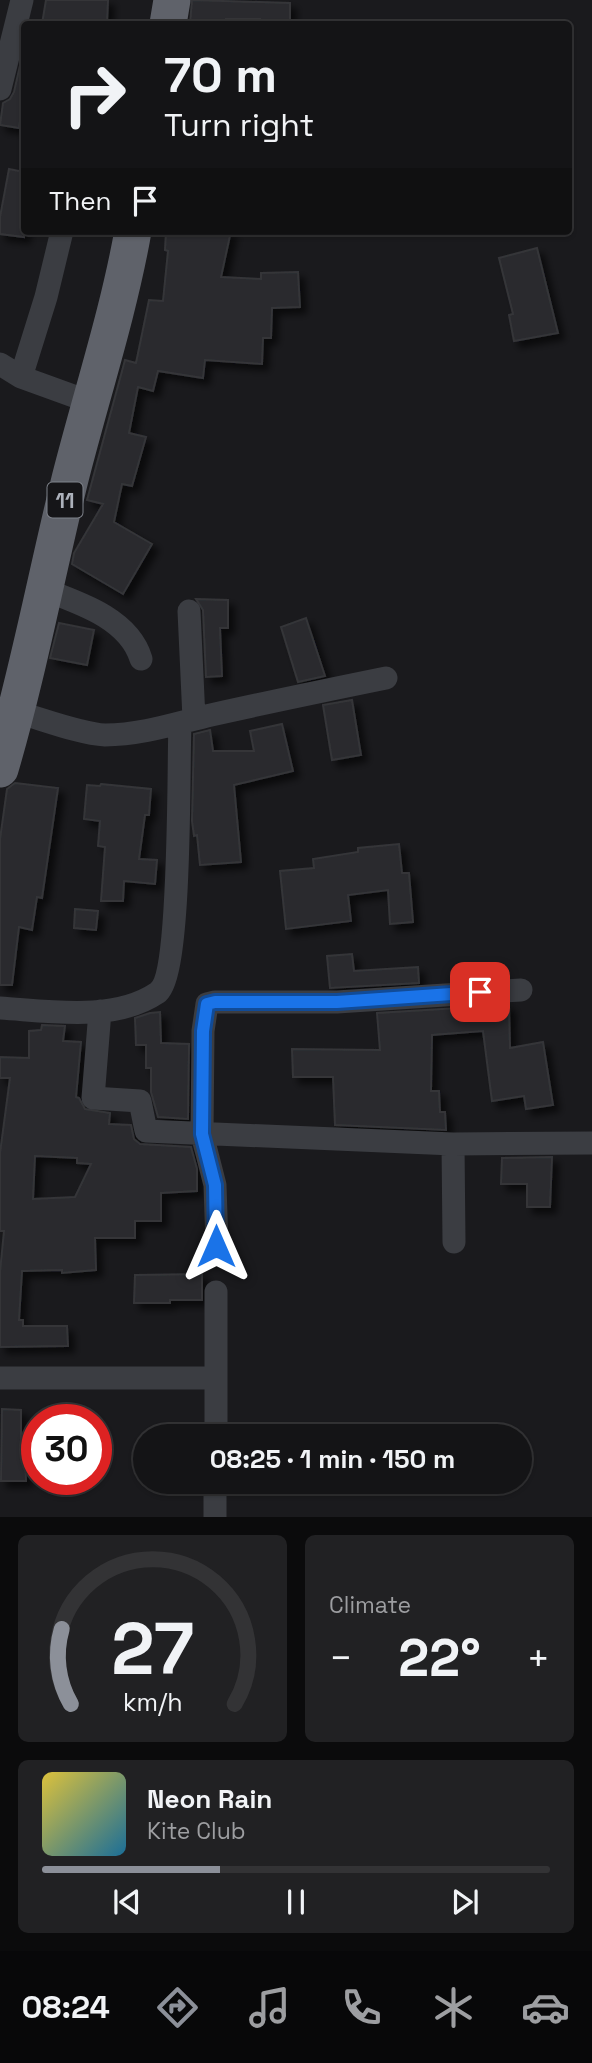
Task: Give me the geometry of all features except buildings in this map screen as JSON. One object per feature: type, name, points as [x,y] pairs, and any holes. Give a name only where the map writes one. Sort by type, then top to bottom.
[{"type":"highway","points":[[168,21],[172,0]]},
{"type":"highway","name":"11","points":[[0,769],[17,712],[132,235]]},
{"type":"street","points":[[0,89],[22,0]]},
{"type":"street","points":[[21,377],[46,297],[61,235]]},
{"type":"street","points":[[0,364],[21,377],[90,402]]},
{"type":"street","points":[[45,590],[74,601],[128,633],[137,645],[141,659]]},
{"type":"street","points":[[0,1008],[90,1013],[137,1004],[160,992],[167,975],[172,944],[187,722],[189,611]]},
{"type":"street","points":[[17,712],[103,735],[187,722],[386,678]]},
{"type":"street","points":[[216,1246],[215,1185],[202,1134],[203,1031],[207,1004],[337,1002],[521,990]]},
{"type":"street","points":[[100,1011],[93,1098],[140,1101],[146,1131],[453,1144],[592,1143]]},
{"type":"street","points":[[453,1144],[454,1242]]},
{"type":"street","points":[[216,1292],[216,1424]]},
{"type":"street","points":[[0,1378],[216,1378]]},
{"type":"street","points":[[215,1494],[215,1517]]},
{"type":"route","points":[[216,1246],[217,1198],[202,1134],[203,1031],[207,1004],[337,1002],[480,992]]}]
